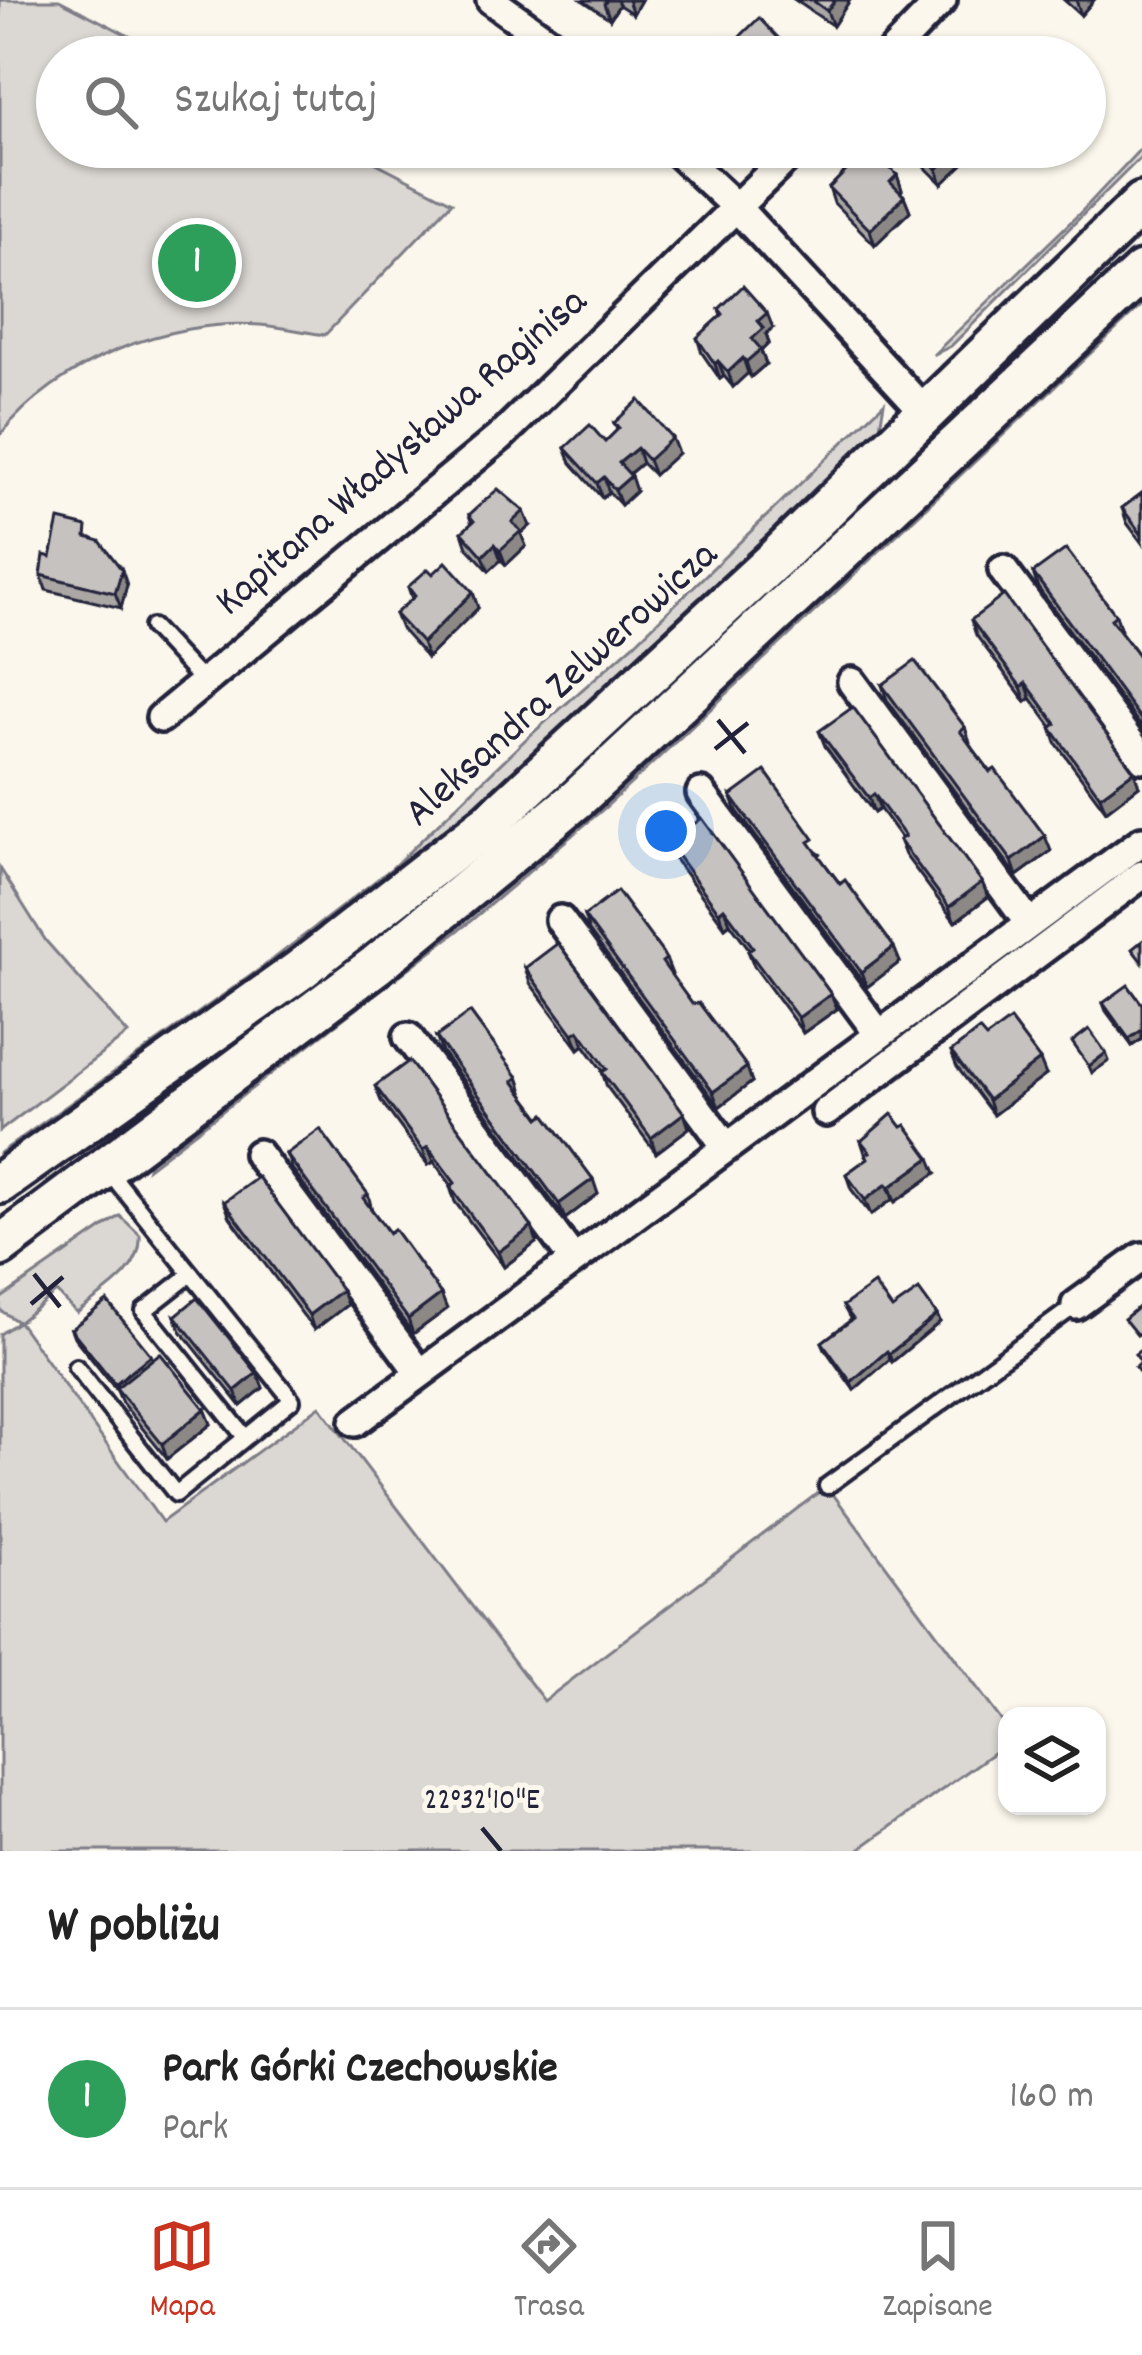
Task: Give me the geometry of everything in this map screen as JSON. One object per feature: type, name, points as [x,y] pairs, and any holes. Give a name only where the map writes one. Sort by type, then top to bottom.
[{"type":"street","points":[[490,0],[541,36]]},
{"type":"street","points":[[907,36],[943,0]]},
{"type":"street","points":[[695,168],[738,208],[927,414]]},
{"type":"street","name":"Kapitana Władysława Raginisa","points":[[161,718],[500,437],[778,168]]},
{"type":"street","name":"Aleksandra Zelwerowicza","points":[[0,1183],[269,993],[490,821],[927,414],[1142,203]]},
{"type":"street","points":[[0,1246],[376,965],[578,798],[1142,272]]},
{"type":"street","points":[[1003,570],[1142,758]]},
{"type":"street","points":[[852,682],[1029,923]]},
{"type":"street","points":[[701,794],[878,1033]]},
{"type":"street","points":[[356,1422],[1142,841]]},
{"type":"street","points":[[826,1112],[1142,875]]},
{"type":"street","points":[[560,920],[725,1145]]},
{"type":"street","points":[[408,1037],[573,1259]]},
{"type":"street","points":[[258,1154],[420,1373]]},
{"type":"street","points":[[1076,1305],[1142,1257]]},
{"type":"lane","points":[[152,627],[203,682]]},
{"type":"lane","points":[[76,1367],[176,1494],[292,1400],[107,1169]]},
{"type":"lane","points":[[191,1274],[145,1311],[245,1438]]},
{"type":"lane","points":[[827,1486],[1076,1305]]},
{"type":"shaded area","points":[[0,0],[59,0],[129,36],[36,36],[36,168],[386,168],[452,202],[325,335],[225,325],[152,337],[83,366],[24,409],[0,435]]},
{"type":"shaded area","points":[[1142,147],[1142,156],[951,346],[933,355],[1083,210]]},
{"type":"shaded area","points":[[1142,233],[943,434],[562,793],[380,941],[39,1197],[36,1194],[352,958],[547,801],[891,479]]},
{"type":"shaded area","points":[[1142,296],[1142,305],[607,806],[468,923],[148,1168],[152,1155],[588,814]]},
{"type":"shaded area","points":[[884,403],[879,432],[740,570],[483,803],[251,984],[0,1160],[0,1153],[263,967],[391,869]]},
{"type":"shaded area","points":[[0,868],[46,941],[128,1034],[0,1131]]},
{"type":"shaded area","points":[[120,1216],[140,1235],[135,1260],[119,1280],[77,1313],[56,1292],[19,1322],[162,1522],[320,1406],[544,1701],[827,1486],[998,1716],[998,1749],[857,1851],[0,1851],[0,1334],[18,1322],[0,1310],[0,1299]]},
{"type":"building","points":[[812,0],[835,0],[827,11]]},
{"type":"building","points":[[759,18],[776,36],[740,36]]},
{"type":"building","points":[[890,168],[897,175],[890,182],[904,196],[870,230],[829,188],[848,169]]},
{"type":"building","points":[[743,286],[767,313],[758,321],[764,328],[752,339],[761,349],[728,372],[718,361],[715,364],[697,338]]},
{"type":"building","points":[[639,400],[672,438],[648,460],[637,448],[619,463],[631,476],[615,490],[604,477],[597,483],[565,448],[590,425],[605,442],[619,428],[614,423]]},
{"type":"building","points":[[498,489],[524,511],[512,522],[521,531],[500,550],[495,544],[483,556],[462,532],[474,521],[469,515]]},
{"type":"building","points":[[1142,493],[1142,535],[1122,508]]},
{"type":"building","points":[[59,520],[87,527],[86,537],[100,541],[122,570],[115,593],[41,575],[44,555],[51,557]]},
{"type":"building","points":[[1066,549],[1116,615],[1111,619],[1142,660],[1142,721],[1033,573]]},
{"type":"building","points":[[446,562],[473,592],[422,643],[395,614],[415,596],[408,587],[428,569],[433,574]]},
{"type":"building","points":[[1004,595],[1134,771],[1100,796],[1051,728],[1056,724],[1040,702],[1026,683],[1021,687],[971,620]]},
{"type":"building","points":[[915,661],[965,727],[960,731],[990,772],[995,769],[1045,836],[1012,861],[882,685]]},
{"type":"building","points":[[853,707],[982,882],[949,907],[899,840],[905,836],[874,794],[869,798],[819,731]]},
{"type":"building","points":[[765,771],[814,839],[809,842],[825,864],[840,884],[845,880],[894,947],[861,972],[731,796]]},
{"type":"building","points":[[702,818],[831,994],[798,1018],[748,951],[753,947],[739,928],[724,908],[719,912],[668,843]]},
{"type":"building","points":[[617,891],[662,952],[666,959],[662,962],[692,1004],[699,1003],[747,1067],[713,1092],[584,916]]},
{"type":"building","points":[[1142,941],[1142,962],[1132,949]]},
{"type":"building","points":[[558,943],[684,1113],[651,1138],[602,1072],[607,1069],[579,1030],[573,1034],[525,968]]},
{"type":"building","points":[[1128,985],[1142,1004],[1142,1030],[1129,1039],[1103,1003]]},
{"type":"building","points":[[470,1012],[518,1077],[513,1081],[540,1118],[545,1114],[593,1179],[559,1204],[436,1037]]},
{"type":"building","points":[[1010,1020],[1040,1060],[988,1100],[951,1052],[979,1030],[986,1038]]},
{"type":"building","points":[[1089,1029],[1106,1053],[1089,1066],[1072,1042]]},
{"type":"building","points":[[409,1061],[532,1227],[498,1252],[450,1187],[455,1183],[428,1147],[423,1150],[375,1086]]},
{"type":"building","points":[[892,1114],[930,1158],[865,1200],[846,1174],[868,1158],[870,1152],[861,1141]]},
{"type":"building","points":[[320,1129],[368,1194],[363,1198],[389,1233],[394,1229],[441,1294],[408,1319],[286,1154]]},
{"type":"building","points":[[258,1177],[342,1290],[309,1315],[224,1202]]},
{"type":"building","points":[[874,1284],[892,1309],[919,1290],[937,1315],[851,1382],[822,1342],[853,1319],[843,1306]]},
{"type":"building","points":[[197,1298],[257,1373],[235,1391],[175,1316]]},
{"type":"building","points":[[107,1301],[151,1355],[115,1384],[71,1329]]},
{"type":"building","points":[[1138,1307],[1142,1330],[1137,1335],[1124,1319]]},
{"type":"building","points":[[1142,1349],[1142,1376],[1135,1367],[1141,1362],[1135,1354]]},
{"type":"building","points":[[160,1353],[205,1409],[162,1444],[116,1388]]},
{"type":"place","name":"Park Górki Czechowskie","points":[[197,263]]}]
